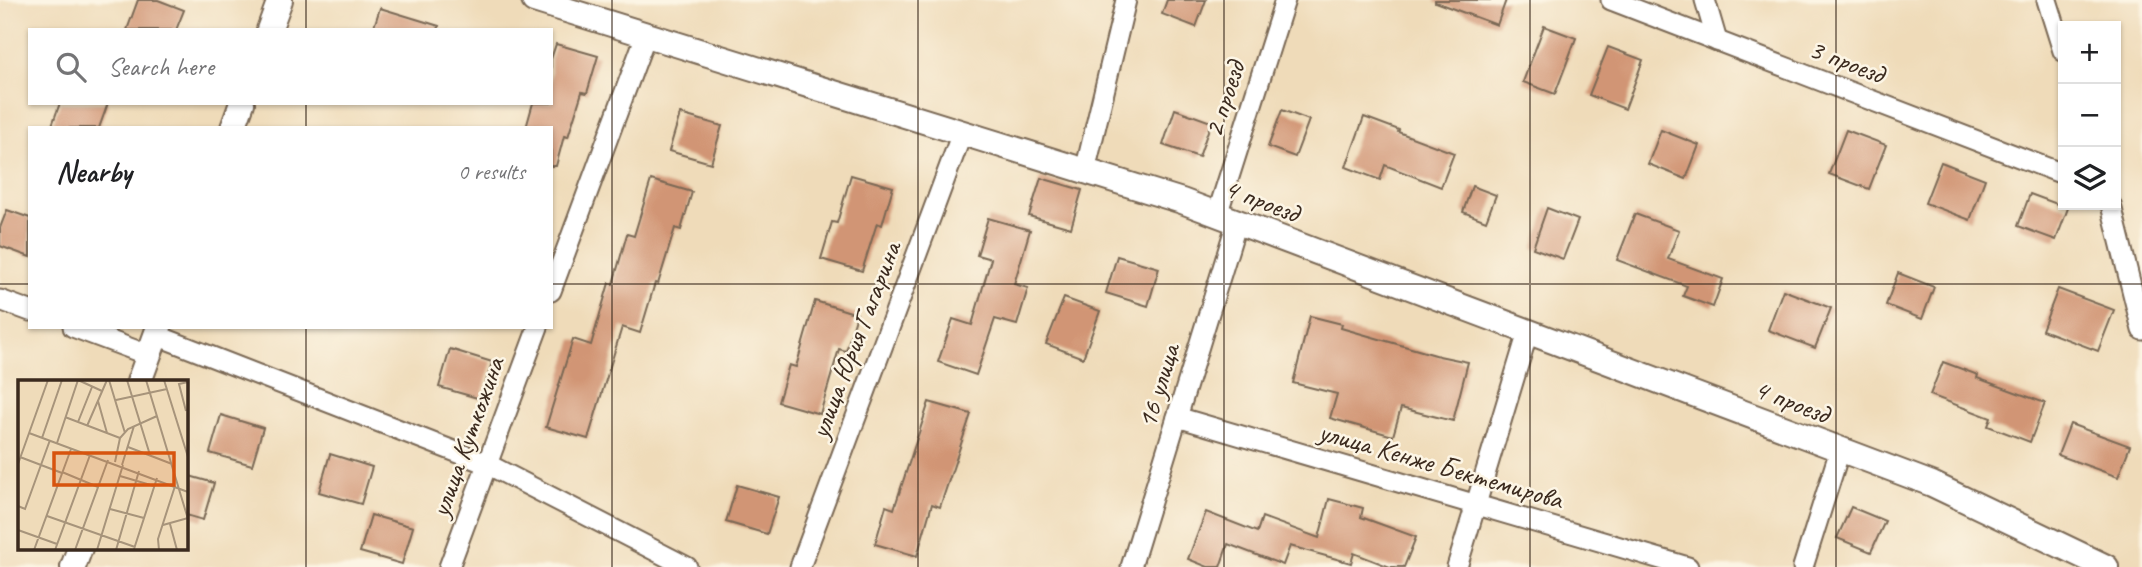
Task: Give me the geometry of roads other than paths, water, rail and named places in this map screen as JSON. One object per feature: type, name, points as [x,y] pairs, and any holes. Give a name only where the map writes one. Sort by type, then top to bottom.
[{"type":"street","points":[[270,28],[280,0]]},
{"type":"street","name":"4 проезд","points":[[534,0],[1182,201],[1932,484],[2106,567]]},
{"type":"street","points":[[1085,171],[1126,0]]},
{"type":"street","name":"2 проезд","points":[[1227,218],[1285,0]]},
{"type":"street","name":"3 проезд","points":[[1611,0],[2058,172]]},
{"type":"street","points":[[1705,0],[1717,41]]},
{"type":"street","points":[[2047,0],[2058,35]]},
{"type":"street","points":[[553,286],[646,34]]},
{"type":"street","points":[[234,126],[241,105]]},
{"type":"street","name":"улица Юрия Гагарина","points":[[800,567],[962,133]]},
{"type":"street","points":[[2112,210],[2142,330]]},
{"type":"street","name":"16 улица","points":[[1131,567],[1177,417],[1227,218]]},
{"type":"street","points":[[0,300],[28,310]]},
{"type":"street","points":[[86,329],[154,339],[487,464],[687,567]]},
{"type":"street","name":"улица Куткожина","points":[[449,567],[537,329]]},
{"type":"street","points":[[1457,567],[1528,332]]},
{"type":"street","points":[[140,380],[154,339]]},
{"type":"street","name":"улица Кенже Бектемирова","points":[[1177,417],[1688,567]]},
{"type":"street","points":[[1802,567],[1840,450]]},
{"type":"street","points":[[73,567],[79,550]]}]
